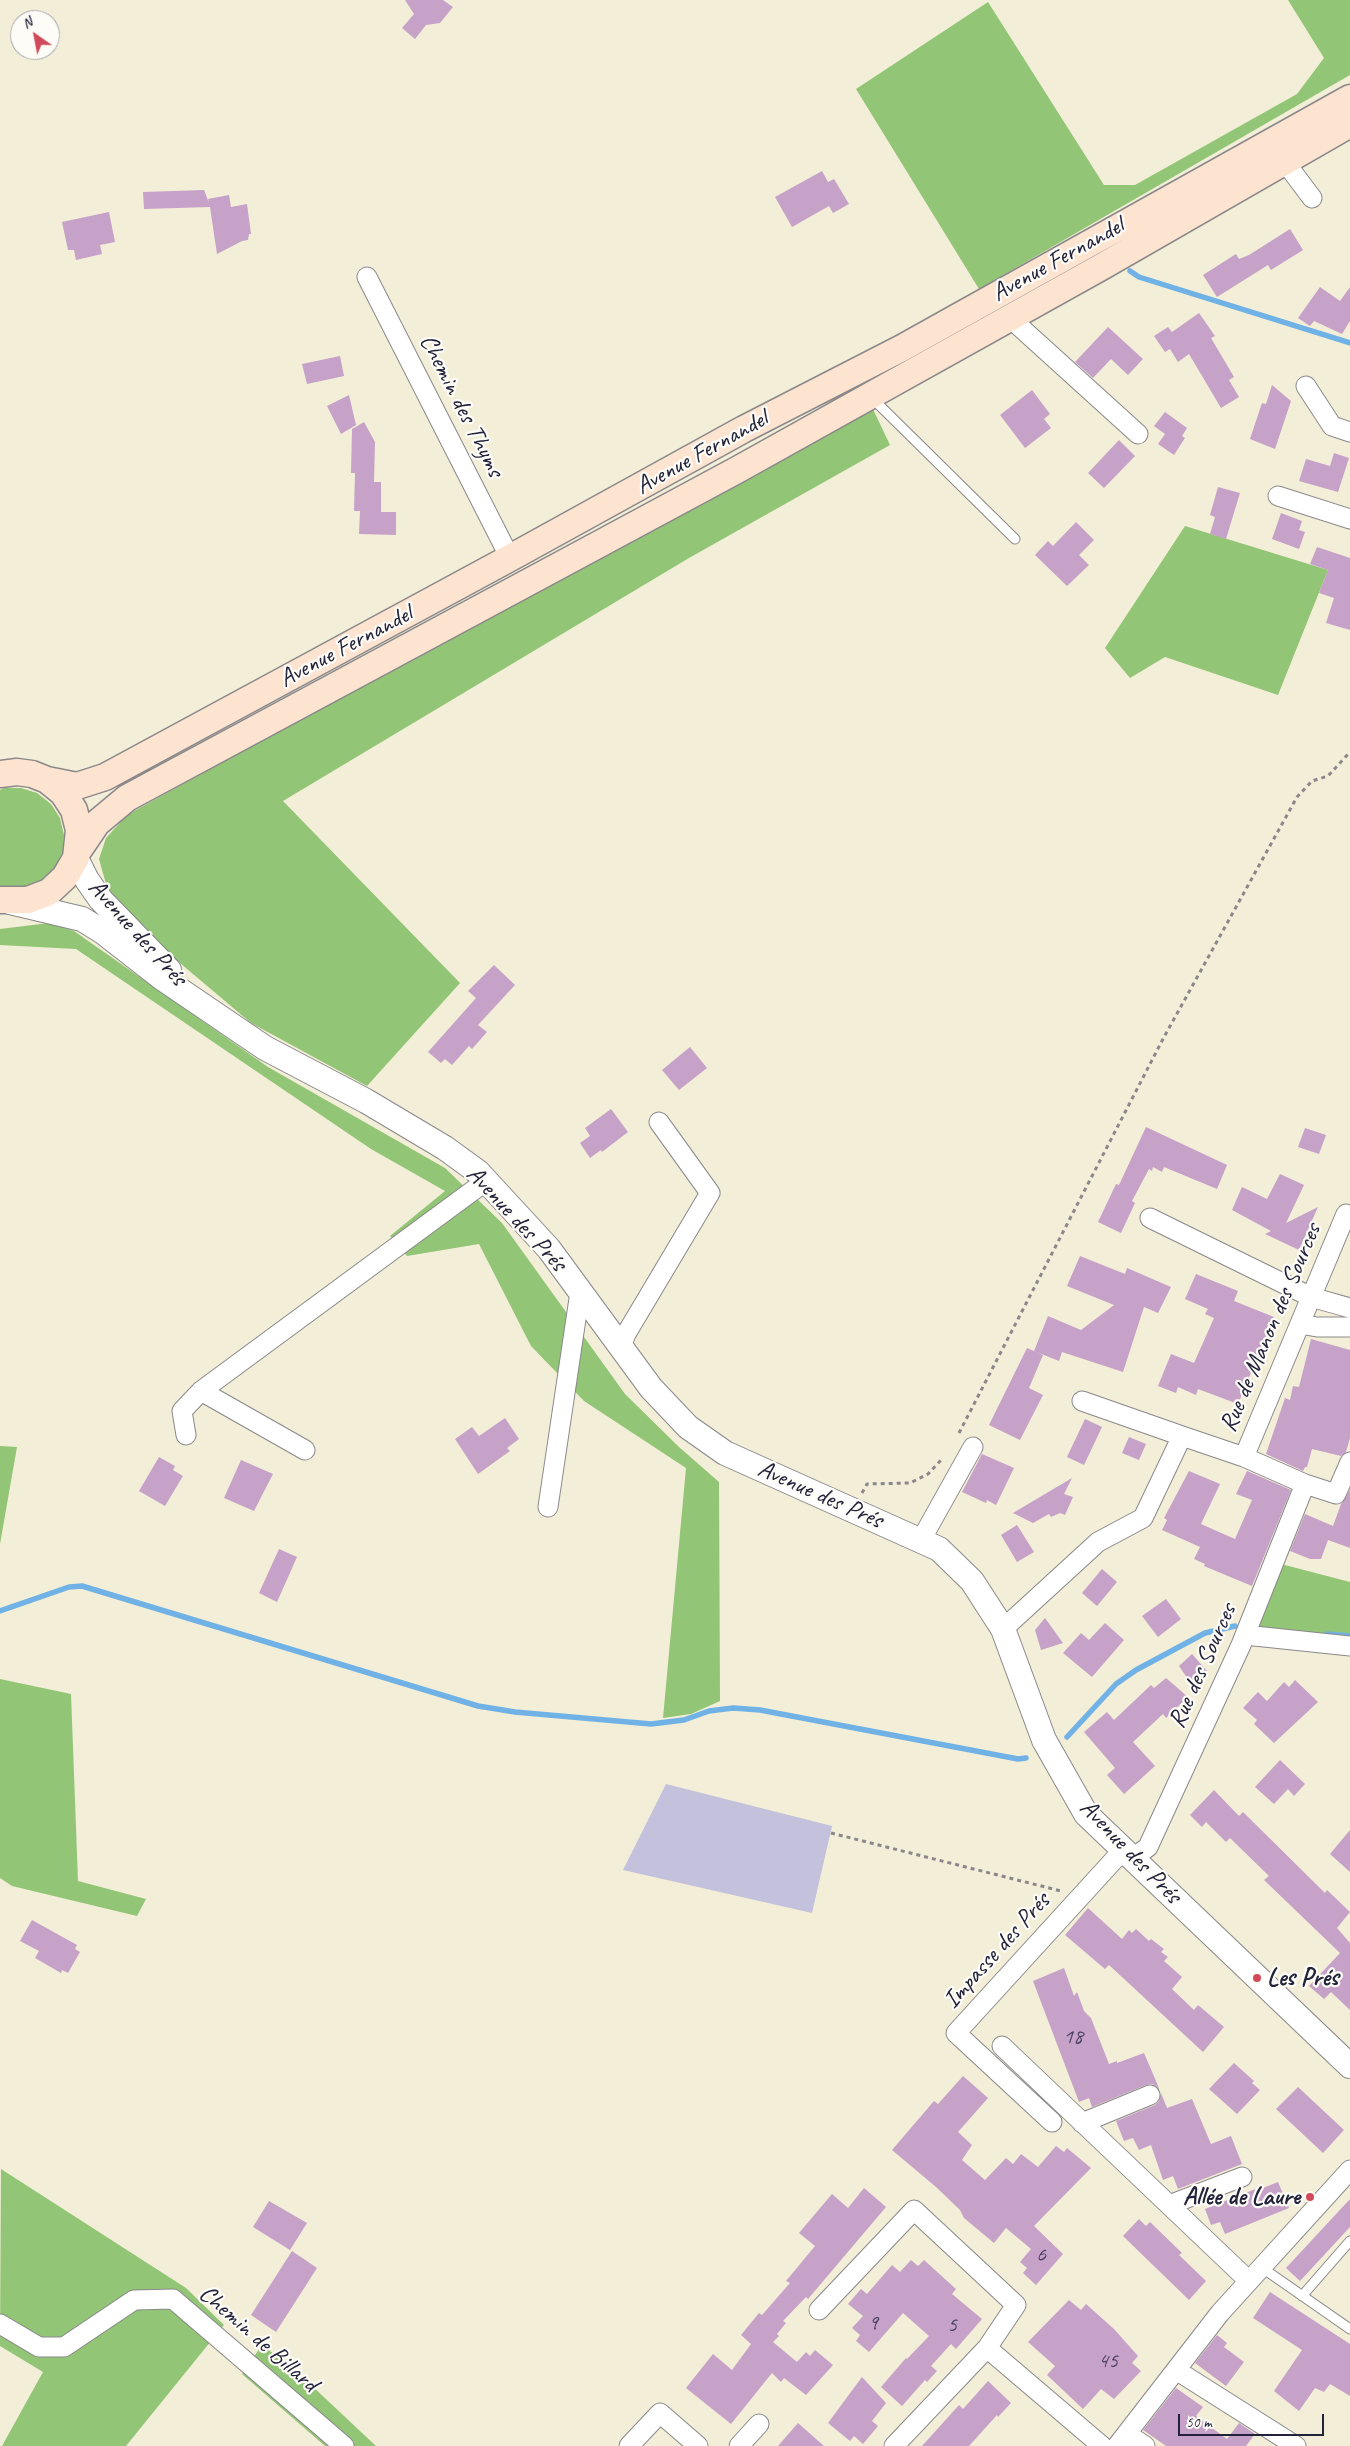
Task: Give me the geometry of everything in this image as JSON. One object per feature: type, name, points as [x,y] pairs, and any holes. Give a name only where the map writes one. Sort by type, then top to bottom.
[{"type":"main road","name":"Avenue Fernandel","points":[[6,769],[77,786],[105,777],[744,429],[902,348],[1350,98]]},
{"type":"main road","name":"Avenue Fernandel","points":[[3,901],[28,900],[49,892],[65,877],[97,823],[127,798],[564,564],[869,395],[1350,124]]},
{"type":"main road","points":[[47,780],[63,793],[74,810],[79,830],[77,854]]},
{"type":"street","points":[[1285,162],[1312,198]]},
{"type":"street","name":"Chemin des Thyms","points":[[367,277],[510,558]]},
{"type":"street","points":[[1008,317],[1138,434]]},
{"type":"street","points":[[1306,386],[1332,426],[1350,432]]},
{"type":"street","points":[[1278,496],[1350,519]]},
{"type":"street","name":"Avenue des Prés","points":[[77,854],[87,880],[101,900],[202,1006]]},
{"type":"street","name":"Avenue des Prés","points":[[3,901],[82,918],[202,1006],[265,1048],[366,1101],[445,1148],[478,1172],[549,1249],[652,1388],[688,1427],[725,1453],[939,1549],[972,1581],[1003,1628],[1044,1740],[1086,1814],[1350,2066]]},
{"type":"street","points":[[621,1347],[626,1334],[710,1193],[659,1122]]},
{"type":"street","points":[[186,1435],[182,1411],[201,1391],[486,1181]]},
{"type":"street","name":"Rue de Manon des Sources","points":[[1003,1628],[1098,1542],[1143,1518],[1182,1436],[1244,1457],[1346,1214]]},
{"type":"street","points":[[1150,1218],[1311,1297],[1350,1308]]},
{"type":"street","points":[[548,1507],[580,1292]]},
{"type":"street","points":[[1300,1324],[1317,1327],[1350,1327]]},
{"type":"street","points":[[201,1391],[306,1450]]},
{"type":"street","points":[[1082,1401],[1182,1436]]},
{"type":"street","points":[[920,1540],[973,1447]]},
{"type":"street","points":[[1244,1457],[1305,1484],[1336,1494],[1350,1462]]},
{"type":"street","name":"Rue des Sources","points":[[1128,1855],[1148,1847],[1245,1635],[1305,1484]]},
{"type":"street","points":[[1245,1635],[1350,1646]]},
{"type":"street","name":"Impasse des Prés","points":[[1052,2122],[956,2033],[1081,1896],[1128,1855]]},
{"type":"street","points":[[1002,2046],[1169,2205],[1255,2274]]},
{"type":"street","points":[[1082,2123],[1150,2096]]},
{"type":"street","points":[[1145,2446],[1122,2440],[1220,2313],[1350,2170]]},
{"type":"street","points":[[1169,2205],[1242,2177]]},
{"type":"street","points":[[819,2310],[914,2210],[1016,2304],[987,2348],[894,2446]]},
{"type":"street","name":"Chemin de Billard","points":[[0,2324],[39,2347],[64,2347],[134,2300],[173,2299],[344,2446]]},
{"type":"street","points":[[987,2348],[1102,2446]]},
{"type":"street","points":[[1176,2370],[1296,2446]]},
{"type":"street","points":[[630,2446],[660,2413],[698,2446]]},
{"type":"street","points":[[739,2446],[759,2424]]},
{"type":"lane","points":[[869,395],[1014,539]]},
{"type":"lane","points":[[1302,2296],[1350,2241]]},
{"type":"lane","points":[[1255,2274],[1302,2296],[1350,2329]]},
{"type":"path","points":[[956,1438],[1164,1037],[1297,797],[1312,781],[1328,776],[1350,752]]},
{"type":"path","points":[[853,1509],[867,1484],[910,1483],[928,1474],[947,1455]]},
{"type":"path","points":[[831,1833],[1081,1896]]},
{"type":"shaded area","points":[[666,1784],[832,1826],[812,1913],[623,1870]]},
{"type":"green space","points":[[1288,0],[1350,0],[1350,75],[979,289],[856,89],[988,2],[1104,185],[1135,185],[1297,94],[1324,58]]},
{"type":"green space","points":[[871,405],[890,445],[689,558],[283,801],[460,983],[367,1086],[251,1023],[161,947],[108,891],[99,859],[106,838],[127,815]]},
{"type":"green space","points":[[1185,526],[1328,570],[1278,695],[1165,657],[1130,678],[1105,648]]},
{"type":"green space","points":[[4,788],[21,788],[37,793],[51,804],[60,818],[64,835],[63,851],[56,867],[44,880],[29,887],[0,888],[0,790]]},
{"type":"green space","points":[[49,923],[74,931],[268,1067],[445,1168],[502,1223],[625,1394],[679,1447],[719,1482],[720,1701],[691,1714],[663,1718],[686,1468],[584,1401],[531,1346],[479,1244],[407,1256],[390,1236],[445,1191],[371,1149],[76,949],[0,945],[0,929]]},
{"type":"green space","points":[[0,1446],[17,1447],[0,1544]]},
{"type":"green space","points":[[1281,1564],[1350,1582],[1350,1641],[1253,1631]]},
{"type":"green space","points":[[0,1679],[71,1694],[78,1881],[146,1899],[137,1916],[12,1886],[0,1878]]},
{"type":"green space","points":[[1,2169],[186,2288],[224,2325],[126,2446],[2,2446],[43,2372],[0,2346]]},
{"type":"green space","points":[[262,2345],[294,2369],[376,2446],[325,2446],[242,2374]]},
{"type":"building","points":[[405,0],[443,0],[453,7],[440,23],[426,25],[415,39],[402,28],[414,14]]},
{"type":"building","points":[[822,171],[828,182],[834,179],[849,204],[833,213],[829,206],[792,227],[775,197]]},
{"type":"building","points":[[204,190],[209,203],[208,199],[229,195],[231,207],[247,204],[251,234],[249,234],[248,240],[242,241],[217,254],[210,207],[144,209],[143,192]]},
{"type":"building","points":[[109,212],[115,242],[100,245],[102,254],[76,260],[74,250],[68,250],[62,222]]},
{"type":"building","points":[[1290,229],[1303,250],[1271,270],[1268,265],[1217,297],[1203,275],[1236,254],[1239,259],[1249,255]]},
{"type":"building","points":[[1320,287],[1340,301],[1350,287],[1350,321],[1342,334],[1314,321],[1310,326],[1298,318]]},
{"type":"building","points":[[1199,313],[1215,336],[1211,338],[1234,377],[1229,380],[1239,397],[1221,408],[1189,354],[1178,362],[1170,349],[1165,352],[1154,336],[1168,327],[1172,332]]},
{"type":"building","points":[[1108,327],[1143,359],[1128,375],[1111,359],[1093,378],[1075,362]]},
{"type":"building","points":[[340,356],[344,376],[307,384],[302,364]]},
{"type":"building","points":[[1272,385],[1291,401],[1275,449],[1250,439],[1262,403],[1266,404]]},
{"type":"building","points":[[1032,390],[1050,414],[1044,419],[1051,428],[1025,448],[1000,415]]},
{"type":"building","points":[[349,395],[356,425],[341,434],[327,406]]},
{"type":"building","points":[[1165,412],[1187,428],[1182,436],[1185,438],[1174,455],[1158,444],[1165,434],[1154,426]]},
{"type":"building","points":[[364,422],[375,442],[374,482],[381,482],[381,512],[396,512],[396,535],[359,534],[360,511],[354,511],[355,473],[351,473],[352,429]]},
{"type":"building","points":[[1119,440],[1135,456],[1104,488],[1088,473]]},
{"type":"building","points":[[1334,453],[1349,458],[1338,492],[1299,481],[1306,459],[1330,466]]},
{"type":"building","points":[[1218,487],[1240,493],[1226,539],[1210,534],[1215,517],[1210,515]]},
{"type":"building","points":[[1281,513],[1302,521],[1299,530],[1305,532],[1299,549],[1272,539]]},
{"type":"building","points":[[1076,522],[1094,540],[1079,555],[1089,565],[1067,586],[1035,555],[1048,541],[1053,546]]},
{"type":"building","points":[[1317,547],[1350,558],[1350,630],[1326,623],[1334,598],[1319,593],[1328,570],[1310,564]]},
{"type":"building","points":[[494,965],[515,985],[478,1025],[487,1032],[472,1049],[469,1046],[452,1065],[445,1059],[441,1063],[428,1052],[476,998],[468,991]]},
{"type":"building","points":[[690,1047],[707,1068],[679,1090],[662,1070]]},
{"type":"building","points":[[611,1109],[628,1132],[602,1152],[601,1150],[590,1158],[580,1143],[590,1136],[585,1128]]},
{"type":"building","points":[[1146,1127],[1227,1165],[1217,1189],[1164,1167],[1162,1172],[1153,1167],[1152,1171],[1149,1169],[1132,1201],[1135,1203],[1121,1233],[1098,1222],[1116,1184],[1119,1185]]},
{"type":"building","points":[[1305,1128],[1326,1135],[1319,1154],[1298,1147]]},
{"type":"building","points":[[1280,1174],[1304,1185],[1286,1223],[1318,1207],[1299,1250],[1265,1234],[1271,1231],[1232,1210],[1242,1187],[1267,1199]]},
{"type":"building","points":[[1080,1256],[1125,1274],[1127,1268],[1171,1287],[1158,1313],[1144,1307],[1123,1372],[1062,1352],[1059,1361],[1034,1351],[1048,1316],[1081,1330],[1114,1305],[1067,1286]]},
{"type":"building","points":[[1196,1274],[1238,1291],[1234,1301],[1274,1317],[1238,1404],[1198,1389],[1196,1395],[1178,1387],[1176,1393],[1158,1386],[1171,1354],[1194,1363],[1214,1318],[1205,1314],[1208,1309],[1185,1299]]},
{"type":"building","points":[[1311,1339],[1350,1350],[1350,1438],[1346,1452],[1341,1456],[1312,1449],[1307,1467],[1303,1471],[1266,1454],[1285,1398],[1290,1400],[1293,1386],[1299,1387]]},
{"type":"building","points":[[1027,1348],[1043,1355],[1029,1388],[1043,1395],[1020,1440],[989,1425]]},
{"type":"building","points":[[505,1418],[519,1439],[507,1448],[510,1451],[478,1474],[455,1439],[472,1427],[479,1436]]},
{"type":"building","points":[[1085,1419],[1102,1427],[1084,1465],[1067,1457]]},
{"type":"building","points":[[1129,1437],[1146,1444],[1139,1460],[1122,1453]]},
{"type":"building","points":[[982,1454],[1014,1468],[996,1505],[987,1500],[986,1503],[962,1492]]},
{"type":"building","points":[[159,1457],[175,1466],[173,1470],[183,1476],[165,1506],[139,1491]]},
{"type":"building","points":[[241,1460],[273,1474],[254,1511],[224,1498]]},
{"type":"building","points":[[1189,1471],[1220,1484],[1201,1524],[1235,1539],[1252,1500],[1236,1494],[1247,1471],[1291,1490],[1252,1586],[1204,1566],[1205,1564],[1194,1559],[1200,1547],[1162,1530],[1167,1520],[1164,1518]]},
{"type":"building","points":[[1072,1478],[1064,1494],[1073,1497],[1065,1515],[1060,1513],[1051,1517],[1049,1514],[1033,1523],[1013,1513]]},
{"type":"building","points":[[1350,1490],[1350,1548],[1328,1540],[1321,1559],[1310,1559],[1290,1551],[1305,1514],[1333,1526],[1341,1504]]},
{"type":"building","points":[[1017,1525],[1034,1552],[1017,1562],[1001,1535]]},
{"type":"building","points":[[279,1549],[297,1557],[277,1602],[259,1593]]},
{"type":"building","points":[[1102,1569],[1117,1582],[1097,1606],[1082,1593]]},
{"type":"building","points":[[1166,1599],[1181,1619],[1158,1637],[1142,1616]]},
{"type":"building","points":[[1045,1618],[1063,1643],[1041,1650],[1035,1630]]},
{"type":"building","points":[[1105,1623],[1124,1640],[1092,1677],[1063,1653],[1081,1633],[1089,1640]]},
{"type":"building","points":[[1192,1654],[1207,1671],[1192,1685],[1179,1666]]},
{"type":"building","points":[[1166,1678],[1188,1697],[1166,1718],[1163,1714],[1133,1742],[1155,1766],[1124,1794],[1107,1775],[1115,1768],[1084,1732],[1107,1712],[1114,1720],[1151,1685],[1154,1688]]},
{"type":"building","points":[[1295,1680],[1318,1702],[1274,1743],[1254,1724],[1257,1720],[1243,1708],[1258,1692],[1267,1701],[1284,1682],[1289,1687]]},
{"type":"building","points":[[1280,1760],[1305,1784],[1294,1796],[1288,1789],[1274,1804],[1255,1787]]},
{"type":"building","points":[[1214,1790],[1239,1816],[1243,1812],[1325,1893],[1327,1890],[1350,1912],[1337,1928],[1350,1943],[1350,2010],[1331,1992],[1324,1999],[1309,1986],[1340,1953],[1264,1880],[1269,1876],[1230,1838],[1226,1842],[1206,1822],[1202,1827],[1190,1815]]},
{"type":"building","points":[[1350,1830],[1350,1872],[1330,1854]]},
{"type":"building","points":[[1088,1908],[1122,1939],[1129,1930],[1132,1933],[1136,1929],[1149,1941],[1151,1939],[1164,1949],[1161,1952],[1168,1957],[1164,1961],[1182,1977],[1172,1989],[1194,2010],[1198,2005],[1224,2027],[1203,2052],[1109,1965],[1105,1969],[1065,1935]]},
{"type":"building","points":[[32,1920],[77,1945],[75,1949],[80,1952],[68,1973],[62,1970],[61,1973],[35,1958],[39,1951],[20,1941]]},
{"type":"building","points":[[1064,1968],[1074,1996],[1077,1992],[1084,2011],[1091,2018],[1109,2064],[1144,2053],[1159,2088],[1152,2084],[1146,2085],[1092,2107],[1089,2098],[1079,2102],[1033,1981]]},
{"type":"building","points":[[1234,2063],[1254,2081],[1252,2083],[1260,2090],[1237,2114],[1209,2089]]},
{"type":"building","points":[[963,2076],[988,2098],[958,2132],[972,2145],[962,2160],[985,2180],[1006,2158],[1013,2164],[1021,2154],[1038,2167],[1056,2146],[1064,2152],[1067,2148],[1091,2168],[1034,2226],[1063,2254],[1036,2285],[1023,2273],[1027,2268],[1020,2262],[1031,2249],[1006,2228],[994,2243],[964,2218],[960,2210],[936,2187],[892,2150],[934,2101],[938,2104]]},
{"type":"building","points":[[1298,2087],[1344,2130],[1323,2153],[1276,2109]]},
{"type":"building","points":[[1161,2093],[1167,2108],[1192,2099],[1211,2144],[1231,2136],[1242,2164],[1178,2189],[1173,2176],[1163,2180],[1151,2145],[1139,2150],[1133,2138],[1124,2141],[1116,2121],[1155,2105],[1159,2101]]},
{"type":"building","points":[[1278,2182],[1289,2208],[1225,2234],[1220,2222],[1211,2225],[1205,2209]]},
{"type":"building","points":[[864,2188],[886,2207],[808,2299],[806,2297],[783,2321],[786,2323],[777,2334],[779,2336],[773,2342],[797,2362],[806,2352],[810,2356],[815,2350],[833,2365],[806,2395],[784,2378],[781,2382],[772,2373],[731,2424],[686,2388],[713,2354],[732,2370],[751,2344],[741,2335],[759,2313],[762,2315],[790,2283],[786,2281],[815,2246],[799,2233],[832,2194],[848,2208]]},
{"type":"building","points":[[1350,2199],[1350,2227],[1300,2281],[1286,2268]]},
{"type":"building","points":[[269,2201],[307,2223],[290,2250],[253,2227]]},
{"type":"building","points":[[1139,2219],[1146,2226],[1150,2222],[1182,2253],[1179,2255],[1206,2281],[1189,2300],[1123,2236]]},
{"type":"building","points":[[292,2251],[317,2268],[276,2332],[251,2315]]},
{"type":"building","points":[[911,2260],[918,2266],[924,2260],[956,2289],[952,2294],[982,2319],[956,2349],[951,2344],[931,2366],[937,2371],[927,2382],[925,2380],[902,2406],[881,2387],[906,2358],[929,2336],[903,2313],[869,2352],[856,2341],[860,2335],[852,2328],[863,2316],[848,2304],[861,2289],[867,2294],[892,2265],[900,2272]]},
{"type":"building","points":[[1270,2292],[1350,2344],[1350,2396],[1330,2384],[1324,2392],[1315,2388],[1299,2411],[1274,2391],[1302,2350],[1253,2318]]},
{"type":"building","points":[[1069,2300],[1081,2310],[1086,2304],[1114,2329],[1138,2356],[1132,2363],[1141,2371],[1114,2399],[1101,2389],[1083,2409],[1047,2375],[1055,2366],[1028,2342]]},
{"type":"building","points":[[1217,2335],[1227,2343],[1224,2347],[1244,2362],[1226,2386],[1195,2363]]},
{"type":"building","points":[[862,2377],[886,2403],[872,2421],[878,2426],[863,2444],[854,2436],[850,2441],[828,2423]]},
{"type":"building","points":[[988,2381],[1011,2403],[998,2417],[997,2415],[969,2446],[922,2446],[959,2405],[963,2409]]},
{"type":"building","points":[[1176,2388],[1203,2407],[1196,2416],[1227,2439],[1239,2423],[1255,2434],[1246,2446],[1166,2446],[1143,2430]]},
{"type":"building","points":[[798,2423],[824,2446],[778,2446]]},
{"type":"waterway","points":[[1130,271],[1139,277],[1350,343]]},
{"type":"waterway","points":[[0,1611],[69,1587],[82,1586],[478,1706],[515,1712],[651,1724],[684,1720],[709,1711],[733,1708],[760,1710],[1018,1759],[1026,1758]]},
{"type":"waterway","points":[[1067,1737],[1116,1684],[1136,1670],[1205,1633],[1235,1626]]},
{"type":"waterway","points":[[1327,1634],[1350,1636]]},
{"type":"place","name":"Les Prés","points":[[1257,1978]]},
{"type":"place","name":"Allée de Laure","points":[[1310,2197]]}]
